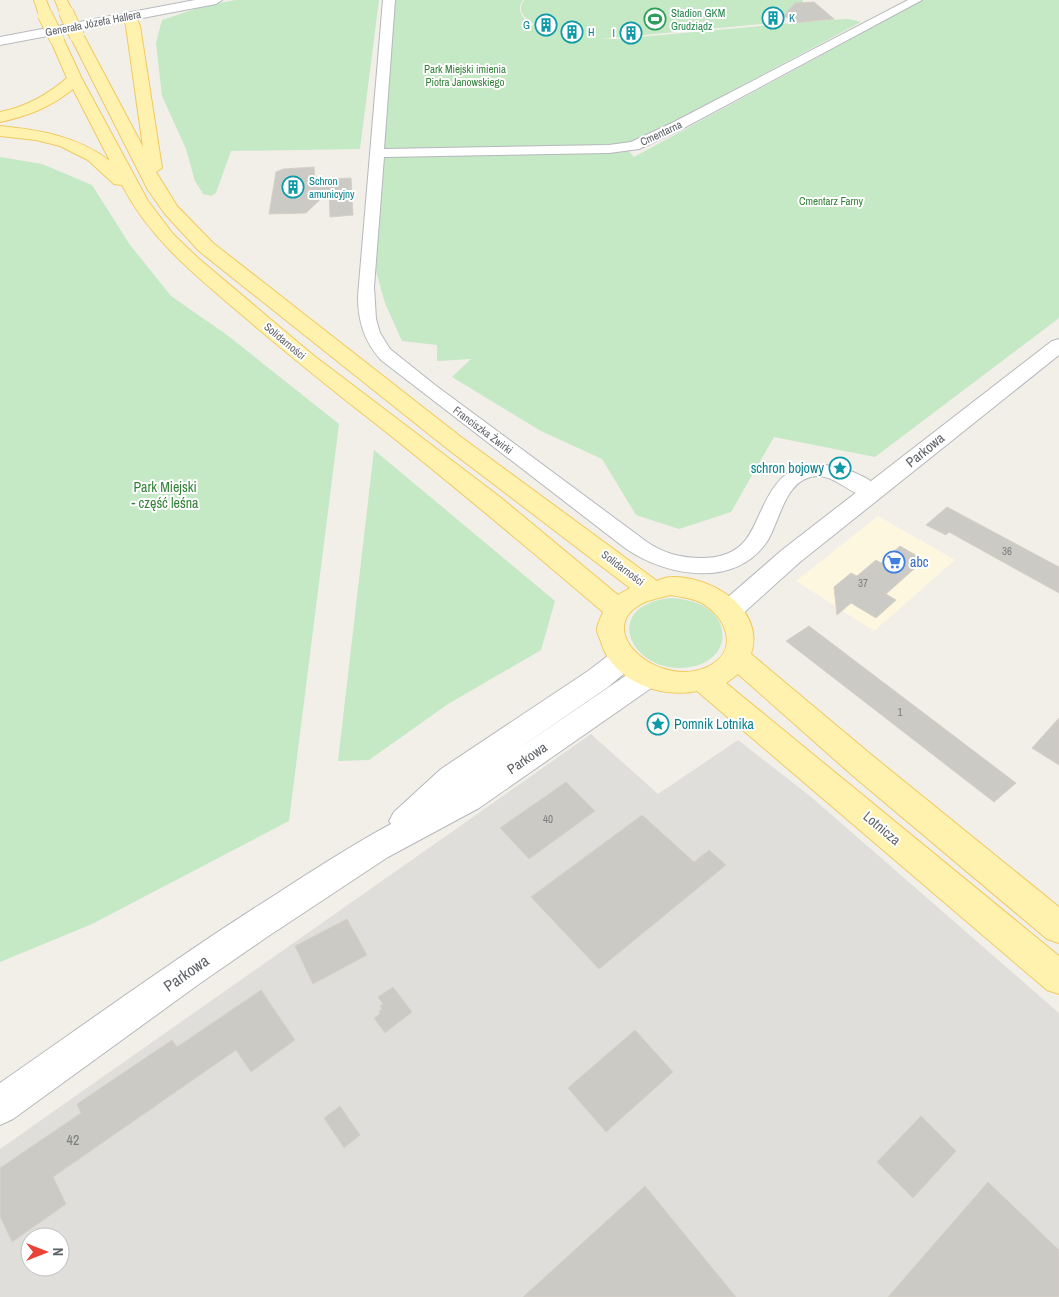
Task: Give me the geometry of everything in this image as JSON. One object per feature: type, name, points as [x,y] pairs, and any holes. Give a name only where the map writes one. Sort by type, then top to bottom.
[{"type":"main road","name":"Solidarności","points":[[40,0],[45,15],[75,78],[140,202],[167,238],[222,288],[306,358],[490,503],[618,609]]},
{"type":"main road","name":"Solidarności","points":[[64,6],[77,36],[157,190],[171,210],[206,247],[453,442],[650,589]]},
{"type":"main road","points":[[126,10],[133,26],[157,190]]},
{"type":"main road","points":[[0,117],[40,106],[58,94],[75,78]]},
{"type":"main road","points":[[0,131],[52,138],[81,148],[108,166],[140,202]]},
{"type":"main road","points":[[671,586],[692,589],[721,604],[738,621],[742,633],[742,645],[737,657],[729,667],[718,675],[703,680],[675,683],[647,676],[634,669],[622,659],[612,642],[611,625],[618,609],[626,600],[650,589],[671,586]]},
{"type":"main road","points":[[737,657],[856,760],[1059,928]]},
{"type":"main road","name":"Lotnicza","points":[[703,680],[1059,978]]},
{"type":"street","name":"Generała Józefa Hallera","points":[[0,33],[185,0]]},
{"type":"street","name":"Generała Józefa Hallera","points":[[0,41],[126,10],[216,0]]},
{"type":"street","name":"Franciszka Żwirki","points":[[390,0],[366,287],[366,319],[381,350],[397,365],[582,505],[651,555],[669,563],[691,566],[721,563],[735,559],[750,549],[778,496],[786,484],[796,475],[813,470],[829,472],[851,480],[872,492]]},
{"type":"street","name":"Cmentarna","points":[[377,154],[609,149],[634,146],[675,127],[916,0]]},
{"type":"street","name":"Parkowa","points":[[721,604],[791,556],[1057,350]]},
{"type":"street","name":"Parkowa","points":[[377,847],[452,778],[598,679],[622,659]]},
{"type":"street","name":"Parkowa","points":[[0,1106],[187,972],[377,847],[468,798],[647,676]]},
{"type":"shaded area","points":[[878,516],[955,560],[874,631],[796,581]]},
{"type":"shaded area","points":[[591,734],[658,794],[738,740],[810,796],[1059,1013],[1059,1297],[0,1297],[0,1149]]},
{"type":"green space","points":[[236,0],[379,0],[360,149],[231,151],[216,193],[211,196],[203,194],[195,181],[186,149],[162,96],[156,43],[162,20],[207,5]]},
{"type":"green space","points":[[392,0],[523,0],[520,11],[532,26],[534,24],[521,11],[524,0],[803,0],[802,6],[792,15],[772,23],[601,39],[828,20],[849,19],[861,22],[647,136],[624,146],[634,157],[923,0],[1059,0],[1059,318],[875,457],[774,437],[731,512],[679,529],[636,515],[602,459],[541,431],[452,377],[471,359],[437,361],[437,345],[402,341],[385,303],[376,271]]},
{"type":"green space","name":"Park Miejski - część leśna","points":[[0,157],[42,164],[92,185],[130,245],[171,296],[227,335],[339,424],[289,821],[92,924],[0,962]]},
{"type":"green space","points":[[374,450],[555,601],[541,650],[448,704],[369,760],[338,761]]},
{"type":"green space","points":[[672,598],[689,601],[705,607],[714,614],[719,622],[722,640],[714,656],[706,662],[695,666],[673,668],[655,663],[641,653],[632,640],[629,627],[635,614],[648,604]]},
{"type":"building","points":[[814,2],[834,19],[793,23],[784,15],[795,3]]},
{"type":"building","points":[[314,167],[315,180],[351,178],[353,215],[330,217],[329,191],[306,213],[269,214],[276,172],[283,169]]},
{"type":"building","points":[[947,507],[1059,567],[1059,593],[949,532],[946,535],[926,525]]},
{"type":"building","points":[[900,546],[924,560],[886,594],[896,600],[876,618],[851,603],[837,615],[834,587],[851,573],[857,576],[876,560],[881,563]]},
{"type":"building","points":[[809,626],[1016,783],[994,802],[786,641]]},
{"type":"building","points":[[1059,718],[1059,765],[1032,748]]},
{"type":"building","points":[[566,782],[595,811],[529,859],[500,828]]},
{"type":"building","points":[[642,815],[694,862],[709,850],[726,865],[599,969],[531,897]]},
{"type":"building","points":[[347,919],[367,955],[313,984],[295,946]]},
{"type":"building","points":[[393,987],[412,1012],[385,1033],[374,1018],[380,1014],[379,1011],[382,1009],[380,1006],[383,1004],[378,997]]},
{"type":"building","points":[[261,990],[295,1040],[251,1072],[236,1050],[53,1177],[66,1204],[33,1227],[20,1227],[20,1236],[12,1242],[0,1216],[0,1168],[81,1113],[77,1104],[172,1040],[177,1047]]},
{"type":"building","points":[[635,1030],[673,1072],[606,1132],[568,1088]]},
{"type":"building","points":[[340,1106],[360,1135],[344,1148],[324,1118]]},
{"type":"building","points":[[921,1116],[956,1151],[913,1198],[877,1162]]},
{"type":"building","points":[[988,1182],[1059,1250],[1059,1297],[888,1297]]},
{"type":"building","points":[[645,1186],[736,1297],[523,1297]]},
{"type":"place","name":"K","points":[[773,18]]},
{"type":"place","name":"Stadion GKM Grudziądz","points":[[655,19]]},
{"type":"place","name":"G","points":[[546,25]]},
{"type":"place","name":"H","points":[[572,32]]},
{"type":"place","name":"I","points":[[631,33]]},
{"type":"place","name":"Schron amunicyjny","points":[[293,187]]},
{"type":"place","name":"schron bojowy","points":[[840,468]]},
{"type":"place","name":"abc","points":[[894,562]]},
{"type":"place","name":"Pomnik Lotnika","points":[[658,724]]},
{"type":"park label","name":"Park Miejski imienia Piotra Janowskiego","points":[[465,75]]},
{"type":"park label","name":"Cmentarz Farny","points":[[831,201]]}]
